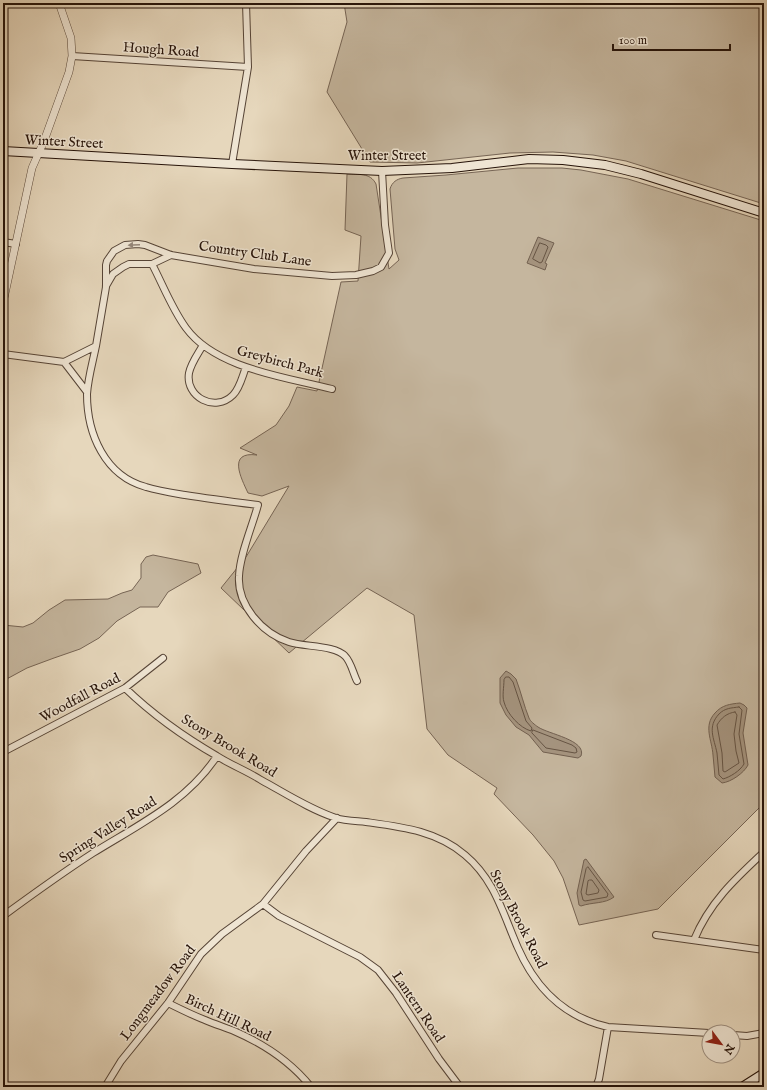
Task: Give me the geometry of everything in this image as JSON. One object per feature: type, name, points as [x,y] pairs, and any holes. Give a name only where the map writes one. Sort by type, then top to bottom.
[{"type":"main road","name":"Winter Street","points":[[3,151],[382,171],[452,168],[529,159],[584,162],[641,174],[764,213]]},
{"type":"main road","points":[[742,1087],[764,1073]]},
{"type":"street","points":[[3,303],[32,168],[62,93],[69,72],[72,56],[71,38],[59,3]]},
{"type":"street","points":[[232,164],[248,67],[246,3]]},
{"type":"street","name":"Hough Road","points":[[72,56],[248,67]]},
{"type":"street","name":"Country Club Lane","points":[[357,681],[345,656],[329,648],[312,647],[289,642],[270,633],[252,616],[243,600],[239,578],[240,561],[258,505],[215,500],[155,490],[128,479],[112,466],[98,448],[93,438],[90,426],[87,392],[106,287],[106,265],[107,261],[119,248],[125,245],[138,244],[153,247],[171,255],[270,271],[338,276],[356,275],[373,271],[381,267],[390,253],[385,225],[382,171]]},
{"type":"street","points":[[3,242],[16,244]]},
{"type":"street","name":"Country Club Lane","points":[[106,287],[113,274],[129,264],[152,264],[171,255]]},
{"type":"street","name":"Greybirch Park","points":[[152,264],[186,328],[203,345],[224,359],[246,367],[332,389]]},
{"type":"street","points":[[203,345],[192,366],[189,378],[190,386],[194,394],[204,401],[216,403],[228,399],[237,390],[246,367]]},
{"type":"street","points":[[3,354],[64,362],[96,346]]},
{"type":"street","points":[[64,362],[87,392]]},
{"type":"street","name":"Woodfall Road","points":[[3,752],[125,688],[163,658]]},
{"type":"street","name":"Stony Brook Road","points":[[125,688],[156,715],[217,756],[299,802],[337,818],[415,830],[441,840],[464,854],[483,873],[491,884],[525,962],[541,987],[550,997],[572,1013],[593,1023],[608,1026],[701,1032]]},
{"type":"street","name":"Spring Valley Road","points":[[3,916],[62,873],[163,811],[190,789],[209,768],[217,756]]},
{"type":"street","name":"Longmeadow Road","points":[[105,1087],[121,1062],[168,1003],[201,954],[222,934],[263,904],[306,851],[337,818]]},
{"type":"street","points":[[694,940],[699,928],[719,897],[764,852]]},
{"type":"street","name":"Lantern Road","points":[[263,904],[279,916],[360,956],[378,970],[396,993],[439,1059],[460,1087]]},
{"type":"street","points":[[656,934],[764,950]]},
{"type":"street","name":"Birch Hill Road","points":[[168,1003],[234,1031],[261,1045],[283,1059],[296,1070],[311,1087]]},
{"type":"street","points":[[596,1087],[599,1079],[608,1026]]},
{"type":"street","points":[[741,1036],[764,1033]]},
{"type":"shaded area","points":[[344,3],[764,3],[764,204],[626,161],[593,155],[553,152],[510,153],[417,163],[370,162],[327,92],[347,22]]},
{"type":"shaded area","points":[[518,168],[562,168],[628,179],[764,221],[764,803],[658,909],[579,925],[563,878],[554,861],[533,835],[494,794],[497,788],[448,755],[427,729],[414,615],[367,588],[289,653],[221,588],[246,557],[289,486],[262,496],[248,493],[240,473],[239,461],[242,457],[248,455],[257,455],[240,448],[276,425],[289,406],[297,387],[317,391],[341,282],[358,281],[361,236],[345,230],[347,174],[367,176],[376,184],[389,269],[399,260],[395,249],[390,189],[395,181],[403,178]]},
{"type":"shaded area","points":[[153,555],[198,564],[201,573],[168,592],[158,607],[140,607],[117,621],[99,638],[80,649],[27,668],[3,681],[3,625],[23,627],[33,623],[49,610],[65,600],[108,599],[132,590],[141,578],[141,564],[146,557]]},
{"type":"water","points":[[538,237],[554,243],[545,263],[547,264],[545,270],[527,263]]},
{"type":"water","points":[[506,671],[516,679],[531,722],[543,730],[573,742],[581,750],[581,756],[578,758],[543,752],[529,735],[516,727],[506,715],[500,703],[500,678]]},
{"type":"water","points":[[740,703],[747,708],[743,733],[748,765],[737,777],[722,783],[715,777],[709,723],[711,718],[720,708],[730,704]]},
{"type":"water","points":[[586,859],[614,897],[607,901],[581,906],[579,905],[577,893],[584,860]]}]
